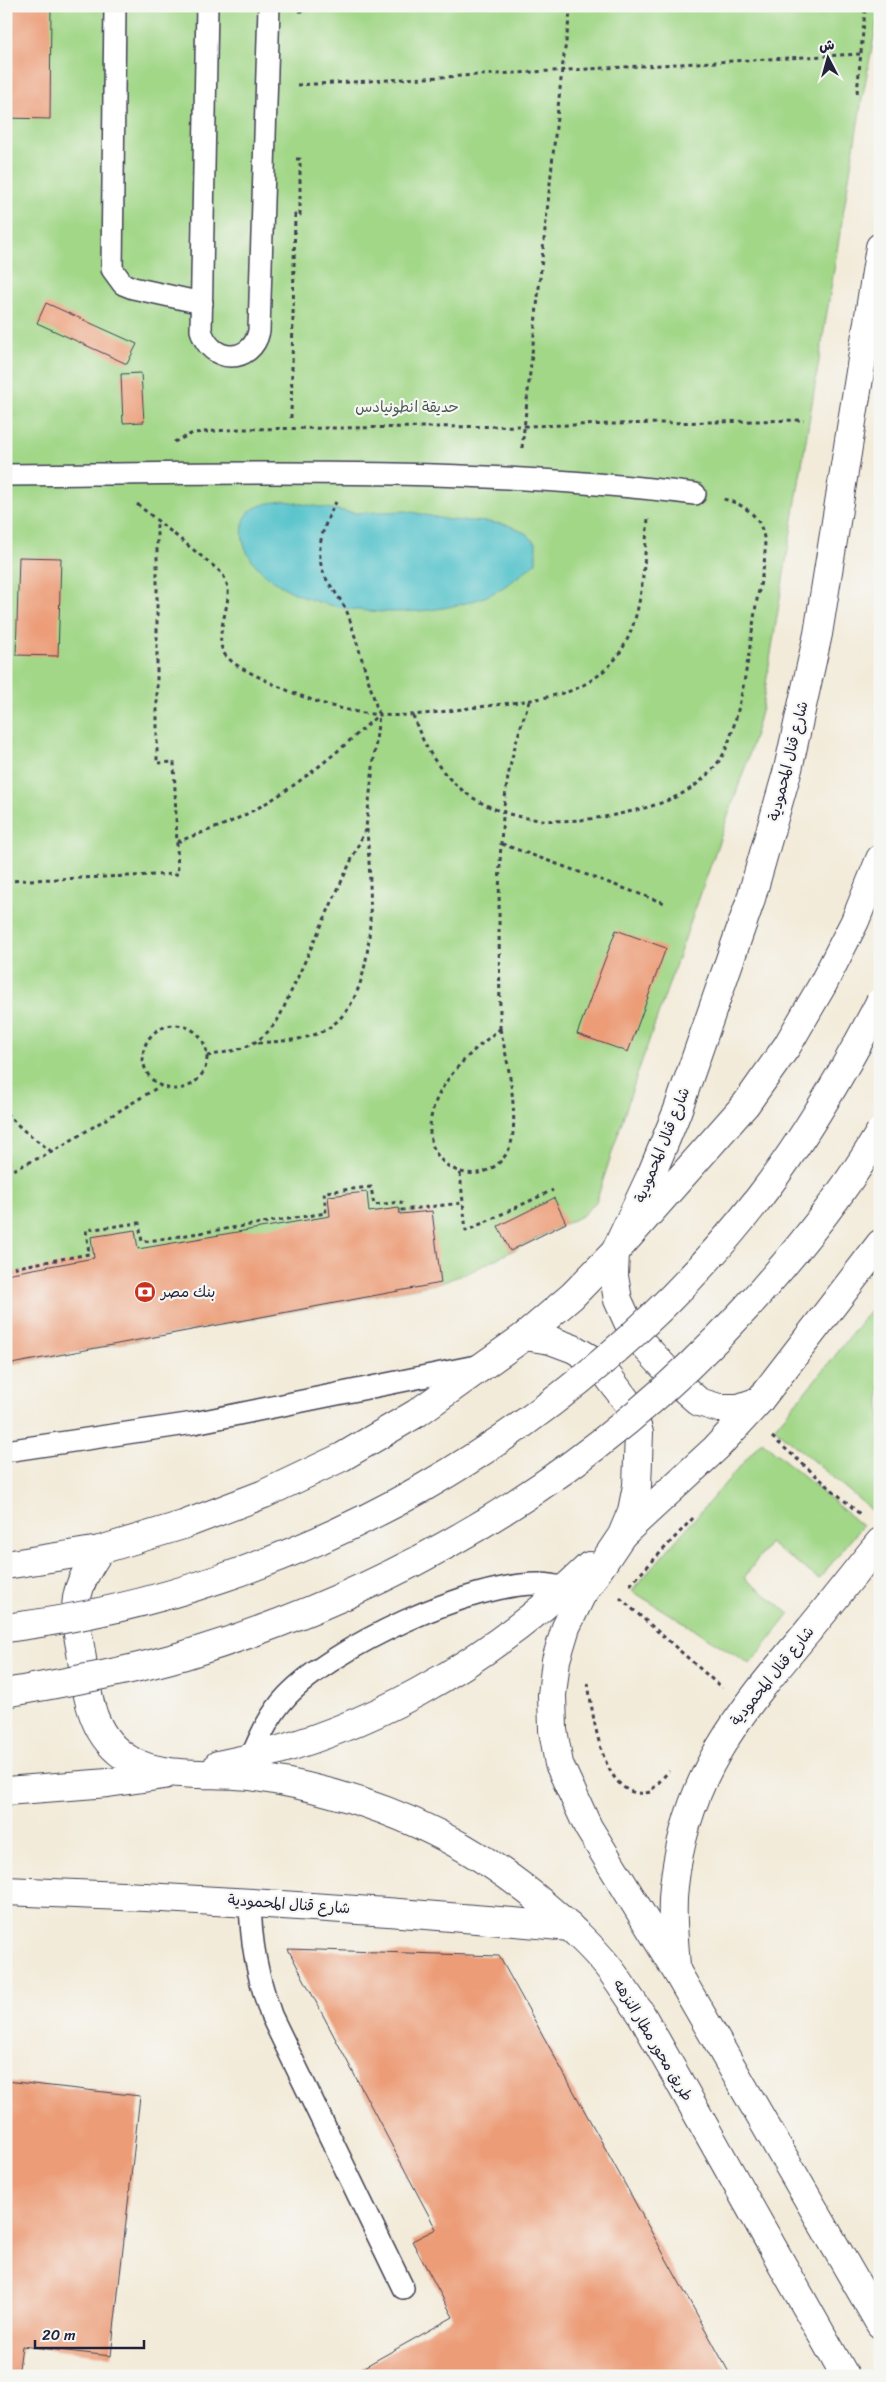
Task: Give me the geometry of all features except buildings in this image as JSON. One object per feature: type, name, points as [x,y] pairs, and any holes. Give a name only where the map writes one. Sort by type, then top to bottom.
[{"type":"main road","name":"شارع قنال المحمودية","points":[[615,1252],[652,1173],[677,1112],[750,902],[788,769],[818,634],[880,246]]},
{"type":"main road","points":[[6,1566],[100,1550],[183,1525],[273,1490],[342,1457],[417,1413],[525,1336],[572,1296],[615,1252],[746,1104],[787,1046],[823,984],[855,920],[880,859]]},
{"type":"main road","points":[[6,1628],[115,1609],[189,1590],[263,1564],[335,1534],[404,1499],[471,1459],[536,1415],[585,1376],[655,1314],[709,1258],[746,1213],[805,1133],[847,1065],[880,1002]]},
{"type":"main road","points":[[6,1692],[98,1676],[183,1656],[258,1631],[332,1603],[403,1569],[472,1532],[538,1490],[601,1443],[654,1399],[718,1338],[771,1281],[820,1219],[880,1132]]},
{"type":"main road","points":[[6,1791],[108,1783],[183,1772],[250,1758],[309,1742],[419,1693],[471,1662],[520,1627],[566,1588],[716,1448],[758,1401],[880,1244]]},
{"type":"main road","points":[[615,1252],[615,1284],[618,1300],[628,1322],[642,1343],[682,1387],[699,1402],[719,1408],[740,1408],[758,1401]]},
{"type":"main road","points":[[525,1336],[550,1340],[574,1349],[598,1363],[631,1407],[639,1433],[640,1461],[636,1494],[622,1535],[581,1596],[566,1627],[556,1660],[552,1695],[553,1730],[559,1764],[572,1796],[588,1827],[677,1972],[880,2324]]},
{"type":"main road","name":"شارع قنال المحمودية","points":[[677,1972],[673,1930],[674,1887],[681,1845],[692,1805],[709,1765],[730,1729],[755,1694],[880,1542]]},
{"type":"main road","points":[[100,1550],[81,1583],[76,1601],[76,1620],[87,1692],[94,1719],[109,1742],[130,1760],[147,1768],[183,1772]]},
{"type":"main road","name":"طريق محور مطار النزهه","points":[[183,1772],[254,1776],[324,1789],[392,1811],[457,1842],[517,1880],[570,1927],[608,1967],[640,2012],[846,2376]]},
{"type":"main road","name":"شارع قنال المحمودية","points":[[6,1891],[250,1901],[410,1912],[570,1927]]},
{"type":"lane","points":[[115,6],[112,270],[123,284],[202,303]]},
{"type":"lane","points":[[207,6],[201,330],[204,340],[210,349],[223,356],[240,355],[254,344],[259,332],[269,6]]},
{"type":"lane","points":[[6,476],[404,474],[520,479],[695,494]]},
{"type":"lane","points":[[6,1451],[194,1422],[488,1363]]},
{"type":"lane","points":[[250,1758],[265,1726],[286,1697],[311,1673],[356,1646],[426,1612],[490,1590],[540,1584],[566,1588]]},
{"type":"lane","points":[[250,1901],[251,1940],[258,1978],[271,2015],[403,2288]]},
{"type":"path","points":[[298,20],[298,11],[302,10],[302,6]]},
{"type":"path","points":[[520,479],[562,70],[571,6]]},
{"type":"path","points":[[857,93],[865,11]]},
{"type":"path","points":[[266,88],[860,54]]},
{"type":"path","points":[[297,76],[297,95]]},
{"type":"path","points":[[291,418],[295,215],[300,215],[300,159],[295,159],[295,150]]},
{"type":"path","points":[[135,474],[157,453],[171,443],[193,433],[211,430],[804,420]]},
{"type":"path","points":[[6,881],[178,874],[174,762],[157,763],[158,521],[214,565],[227,582],[228,593],[221,644],[228,658],[250,673],[299,697],[378,715],[413,715],[567,692],[585,684],[602,673],[627,642],[634,623],[641,588],[650,489]]},
{"type":"path","points":[[413,715],[428,752],[452,783],[485,806],[503,813],[540,820],[601,819],[671,800],[707,775],[718,762],[728,744],[743,685],[765,545],[758,520],[739,504],[695,494]]},
{"type":"path","points":[[207,1056],[258,1043],[306,1038],[327,1029],[344,1012],[358,992],[367,958],[370,927],[366,828],[378,715],[350,617],[344,603],[322,571],[320,560],[322,535],[339,496]]},
{"type":"path","points":[[500,1028],[478,1046],[459,1066],[442,1089],[434,1108],[430,1127],[431,1142],[437,1156],[448,1166],[460,1172],[476,1174],[490,1170],[502,1160],[510,1147],[513,1103],[510,1074],[500,1028],[500,871],[503,813],[515,744],[530,699]]},
{"type":"path","points":[[177,842],[228,823],[279,794],[326,761],[378,715]]},
{"type":"path","points":[[258,1043],[269,1033],[279,1018],[366,828]]},
{"type":"path","points":[[502,844],[667,904]]},
{"type":"path","points":[[172,1025],[193,1030],[205,1046],[207,1056],[204,1071],[195,1082],[181,1089],[174,1090],[160,1086],[151,1079],[142,1061],[147,1041],[162,1027],[172,1025]]},
{"type":"path","points":[[6,1173],[52,1152],[160,1086]]},
{"type":"path","points":[[6,1113],[22,1129],[52,1152]]},
{"type":"path","points":[[460,1172],[466,1231],[553,1190]]},
{"type":"path","points":[[6,1270],[89,1254],[86,1230],[139,1223],[142,1242],[326,1213],[324,1192],[372,1187],[374,1205],[401,1202],[402,1210],[462,1203]]},
{"type":"path","points":[[765,1432],[864,1517]]},
{"type":"path","points":[[614,1602],[700,1509]]},
{"type":"path","points":[[619,1597],[723,1688]]},
{"type":"path","points":[[587,1675],[596,1734],[613,1774],[626,1789],[635,1794],[650,1792],[675,1764]]},
{"type":"green space","name":"حديقة انطونيادس","points":[[6,6],[880,6],[861,105],[762,708],[748,759],[638,1072],[596,1202],[583,1215],[472,1271],[441,1283],[6,1365]]},
{"type":"green space","points":[[880,1297],[880,1504],[874,1512],[774,1428],[831,1361]]},
{"type":"green space","points":[[762,1441],[862,1526],[819,1579],[769,1543],[744,1578],[790,1614],[750,1664],[632,1591]]},
{"type":"water","points":[[285,501],[355,513],[407,511],[449,520],[508,525],[527,534],[536,544],[536,562],[495,592],[459,605],[436,609],[389,612],[364,611],[319,602],[299,595],[268,577],[251,559],[246,549],[243,538],[243,526],[248,513],[262,505]]},
{"type":"place","name":"بنك مصر","points":[[145,1292]]}]
